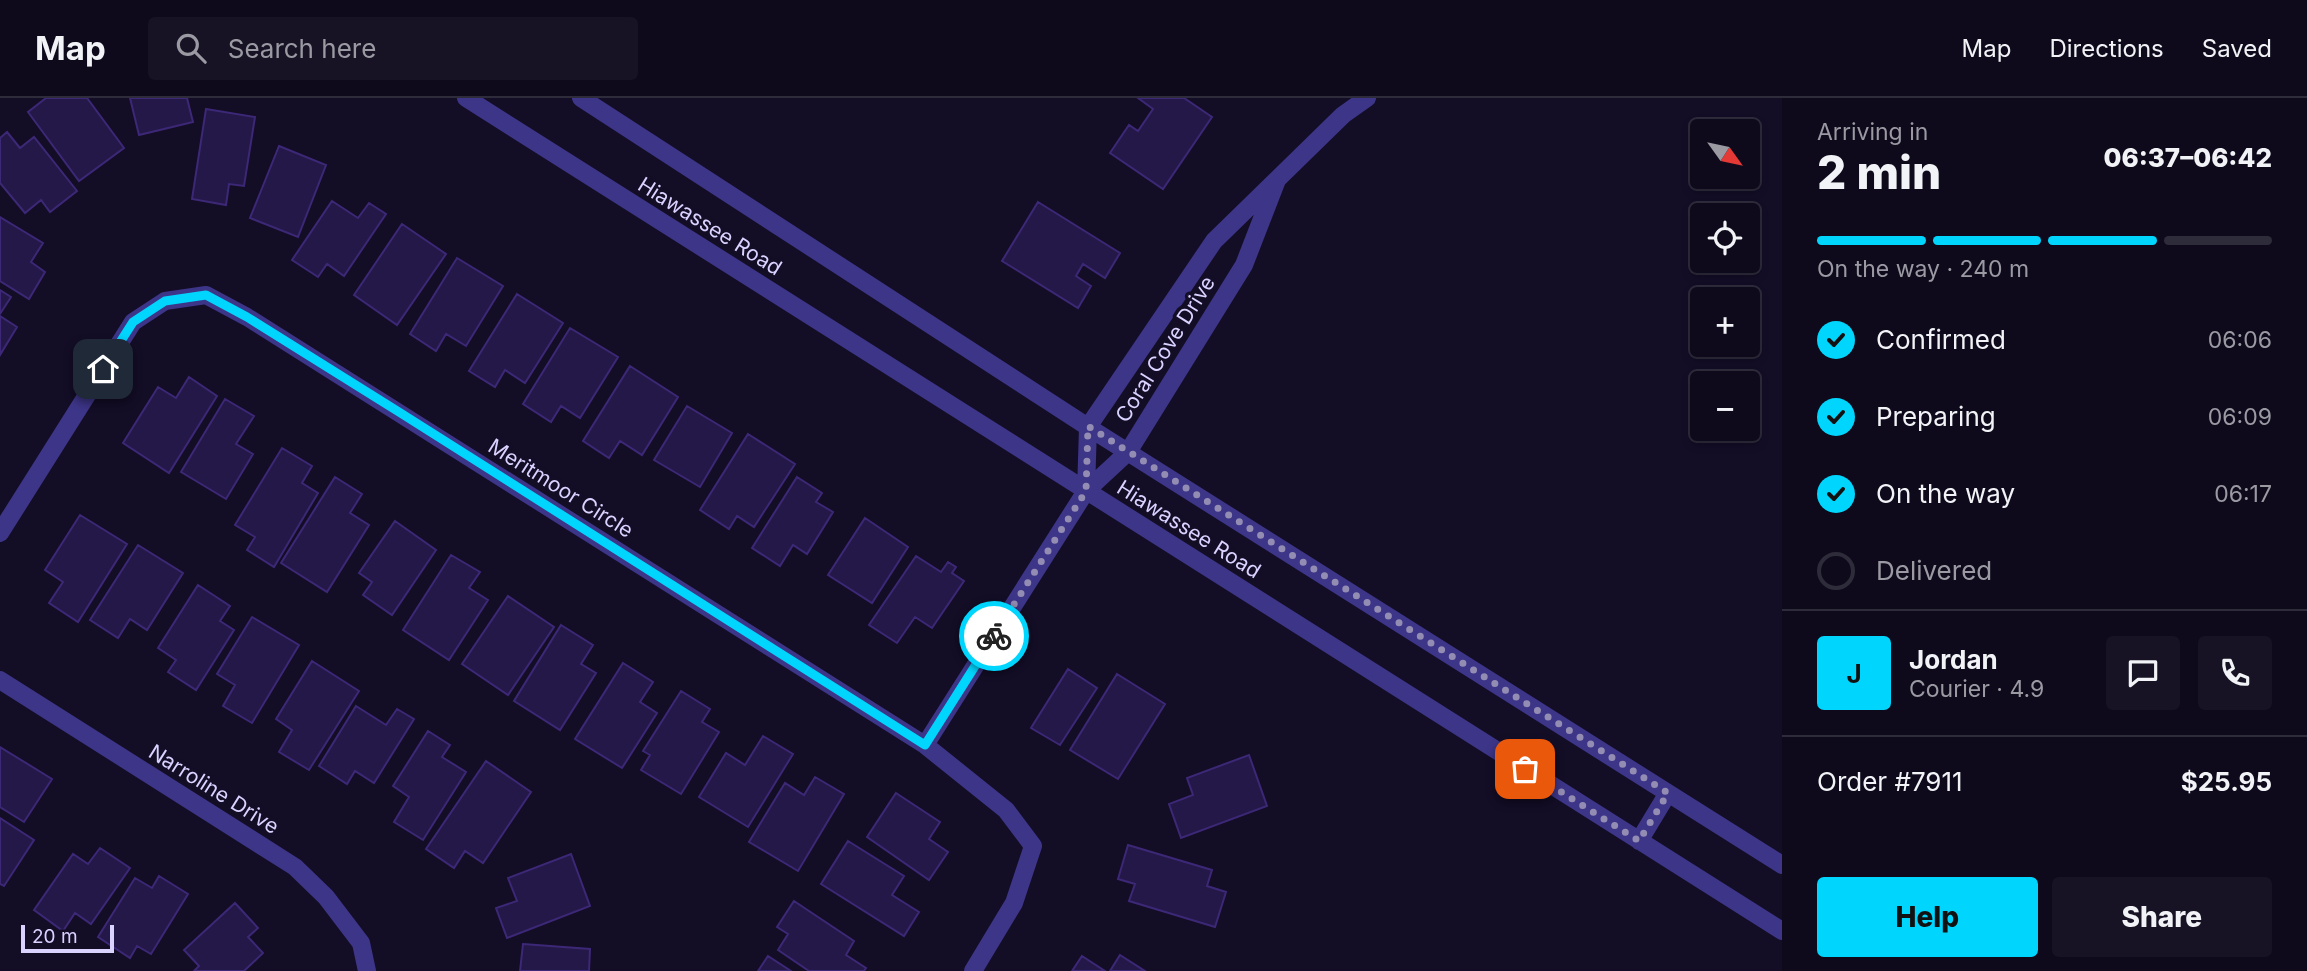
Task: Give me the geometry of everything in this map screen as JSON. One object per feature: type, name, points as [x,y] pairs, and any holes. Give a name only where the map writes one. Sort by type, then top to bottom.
[{"type":"street","name":"Hiawassee Road","points":[[466,98],[1782,931]]},
{"type":"street","name":"Hiawassee Road","points":[[581,98],[1128,452],[1782,865]]},
{"type":"street","name":"Coral Cove Drive","points":[[1086,491],[1088,426],[1214,241],[1343,115],[1367,98]]},
{"type":"street","name":"Coral Cove Drive","points":[[1086,491],[1128,452],[1244,265],[1277,180]]},
{"type":"street","name":"Meritmoor Circle","points":[[0,533],[133,322],[165,301],[206,295],[247,317],[925,745],[1006,810],[1033,846],[1014,903],[973,971]]},
{"type":"street","points":[[925,745],[1086,491]]},
{"type":"street","name":"Narroline Drive","points":[[0,680],[295,867],[326,897],[361,943],[367,971]]},
{"type":"street","points":[[1639,841],[1668,793]]},
{"type":"building","points":[[46,98],[87,98],[124,148],[79,181],[28,112]]},
{"type":"building","points":[[130,98],[187,98],[193,122],[139,135]]},
{"type":"building","points":[[1138,98],[1184,98],[1212,117],[1163,189],[1110,153],[1129,125],[1138,131],[1153,109]]},
{"type":"building","points":[[206,109],[255,117],[244,186],[229,184],[226,205],[192,199]]},
{"type":"building","points":[[7,132],[20,148],[34,137],[77,191],[50,212],[41,200],[25,213],[0,183],[0,138]]},
{"type":"building","points":[[279,146],[326,165],[298,237],[250,218]]},
{"type":"building","points":[[332,201],[358,218],[369,203],[386,214],[344,276],[327,264],[318,277],[292,260]]},
{"type":"building","points":[[1038,202],[1120,253],[1105,278],[1083,264],[1076,276],[1091,286],[1078,308],[1002,261]]},
{"type":"building","points":[[0,217],[43,243],[31,262],[45,272],[29,299],[0,281]]},
{"type":"building","points":[[402,224],[446,254],[397,325],[354,295]]},
{"type":"building","points":[[457,258],[503,286],[466,346],[446,334],[436,351],[410,334]]},
{"type":"building","points":[[0,290],[11,297],[0,314]]},
{"type":"building","points":[[517,294],[563,323],[525,383],[505,370],[495,387],[469,371]]},
{"type":"building","points":[[0,316],[17,327],[0,355]]},
{"type":"building","points":[[570,328],[618,357],[580,418],[561,406],[551,422],[523,404]]},
{"type":"building","points":[[630,366],[678,397],[642,455],[620,441],[609,458],[583,441]]},
{"type":"building","points":[[189,377],[217,396],[169,473],[123,443],[158,387],[176,398]]},
{"type":"building","points":[[225,399],[254,416],[236,444],[253,454],[226,499],[181,472]]},
{"type":"building","points":[[687,406],[732,433],[700,487],[654,460]]},
{"type":"building","points":[[748,434],[795,464],[754,527],[737,516],[729,529],[700,510]]},
{"type":"building","points":[[282,448],[312,466],[302,483],[318,493],[274,567],[247,550],[255,537],[235,525]]},
{"type":"building","points":[[335,477],[362,494],[350,513],[369,525],[327,592],[281,563]]},
{"type":"building","points":[[797,477],[822,493],[816,502],[833,512],[807,554],[793,545],[780,566],[752,548]]},
{"type":"building","points":[[80,515],[127,544],[78,622],[49,603],[63,582],[45,570]]},
{"type":"building","points":[[865,518],[908,547],[872,603],[828,575]]},
{"type":"building","points":[[395,521],[436,550],[392,615],[363,595],[372,582],[359,573]]},
{"type":"building","points":[[138,545],[183,573],[147,630],[130,619],[118,638],[90,620]]},
{"type":"building","points":[[451,555],[480,572],[469,588],[488,600],[449,660],[403,630]]},
{"type":"building","points":[[916,556],[941,572],[948,562],[956,567],[952,573],[964,581],[932,628],[915,617],[897,643],[869,625]]},
{"type":"building","points":[[198,585],[230,606],[220,621],[234,630],[196,690],[168,672],[176,660],[158,648]]},
{"type":"building","points":[[508,596],[554,627],[508,695],[462,664]]},
{"type":"building","points":[[252,617],[299,645],[252,723],[223,706],[235,685],[217,674]]},
{"type":"building","points":[[561,625],[593,645],[581,664],[596,673],[560,730],[514,701]]},
{"type":"building","points":[[312,661],[359,691],[309,770],[279,752],[292,730],[276,719]]},
{"type":"building","points":[[623,663],[653,682],[640,702],[657,713],[622,768],[575,739]]},
{"type":"building","points":[[1068,669],[1097,688],[1060,745],[1031,728]]},
{"type":"building","points":[[1117,674],[1165,704],[1118,779],[1070,750]]},
{"type":"building","points":[[681,691],[710,709],[702,722],[719,732],[681,794],[641,770],[650,755],[643,751]]},
{"type":"building","points":[[356,706],[386,725],[397,709],[414,719],[374,783],[355,771],[347,784],[319,766]]},
{"type":"building","points":[[428,731],[450,745],[442,757],[466,772],[423,840],[394,822],[409,797],[393,786]]},
{"type":"building","points":[[763,736],[793,754],[748,827],[699,797],[726,753],[745,765]]},
{"type":"building","points":[[0,747],[52,779],[24,822],[0,807]]},
{"type":"building","points":[[1249,755],[1267,806],[1181,838],[1169,804],[1193,795],[1187,778]]},
{"type":"building","points":[[486,761],[531,792],[483,863],[465,851],[454,868],[426,849]]},
{"type":"building","points":[[815,777],[844,794],[798,871],[749,842],[785,783],[804,795]]},
{"type":"building","points":[[896,793],[940,822],[929,839],[948,852],[929,880],[867,837]]},
{"type":"building","points":[[0,818],[34,840],[4,886],[0,884]]},
{"type":"building","points":[[848,841],[904,876],[892,895],[919,912],[904,936],[821,884]]},
{"type":"building","points":[[1128,845],[1212,870],[1207,886],[1226,892],[1215,927],[1129,901],[1135,884],[1118,879]]},
{"type":"building","points":[[100,848],[130,868],[91,924],[75,913],[63,931],[34,910],[73,854],[88,864]]},
{"type":"building","points":[[571,854],[590,906],[507,938],[496,908],[517,901],[508,878]]},
{"type":"building","points":[[159,876],[188,894],[151,954],[137,946],[130,958],[98,937],[135,878],[152,888]]},
{"type":"building","points":[[794,901],[854,941],[846,955],[866,968],[864,971],[809,971],[778,950],[788,934],[777,927]]},
{"type":"building","points":[[235,903],[258,928],[248,937],[263,953],[244,971],[194,971],[199,966],[184,950]]},
{"type":"building","points":[[523,944],[590,949],[589,971],[520,971]]},
{"type":"building","points":[[1120,955],[1145,971],[1110,971]]},
{"type":"building","points":[[768,956],[791,971],[758,971]]},
{"type":"building","points":[[1082,956],[1105,971],[1072,971]]},
{"type":"way so far","points":[[994,636],[1086,491],[1088,426],[1668,793],[1639,841],[1525,769]]},
{"type":"route","points":[[103,369],[133,322],[165,301],[206,295],[247,317],[399,412],[925,745],[994,636]]}]
